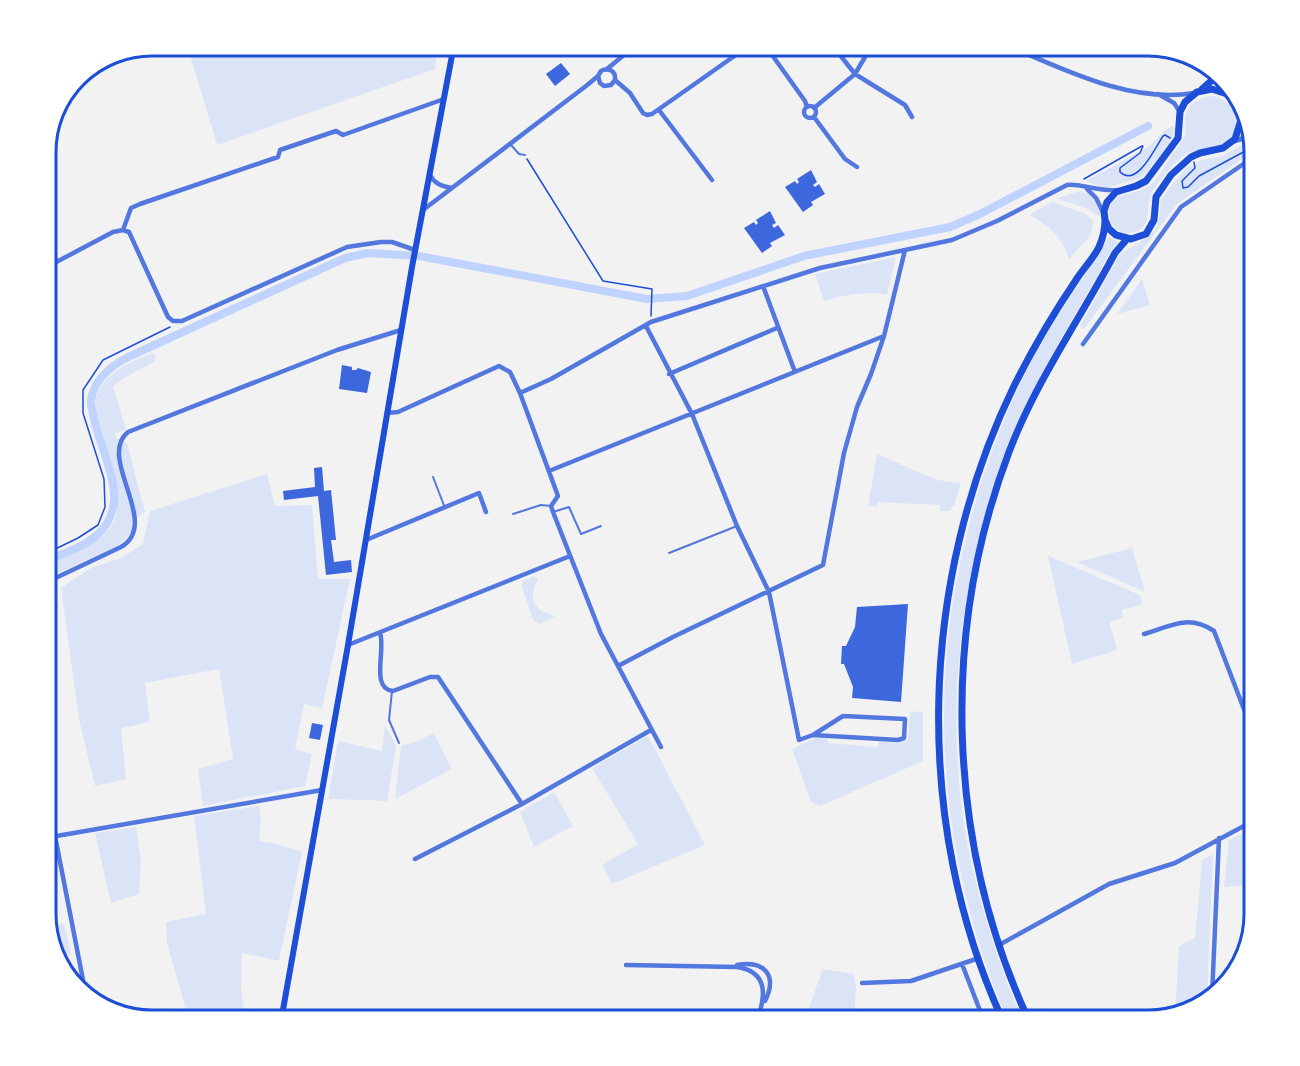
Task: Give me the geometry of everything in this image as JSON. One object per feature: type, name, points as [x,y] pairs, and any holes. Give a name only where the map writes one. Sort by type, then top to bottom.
[{"type":"main road","points":[[283,1010],[412,267],[452,55]]},
{"type":"main road","points":[[1000,1010],[979,958],[960,896],[949,838],[940,769],[938,719],[940,684],[956,555],[970,500],[996,428],[1035,347],[1098,249],[1103,235],[1107,202],[1113,194],[1146,181],[1179,135],[1180,112],[1187,99],[1212,79]]},
{"type":"main road","points":[[1198,91],[1220,91],[1226,94]]},
{"type":"main road","points":[[1104,219],[1113,234],[1127,239],[1140,237],[1150,229],[1155,217],[1156,196],[1169,178],[1190,157],[1219,150],[1232,142],[1241,125]]},
{"type":"main road","points":[[1025,1010],[999,945],[981,884],[965,777],[963,671],[975,568],[998,485],[1036,391],[1114,254],[1127,239]]},
{"type":"street","points":[[423,210],[624,55]]},
{"type":"street","points":[[613,82],[621,85],[630,93],[644,114],[650,115],[736,55]]},
{"type":"street","points":[[772,55],[805,101],[807,107],[804,112],[805,116],[811,119],[814,117]]},
{"type":"street","points":[[840,55],[855,74],[905,105],[912,117]]},
{"type":"street","points":[[807,107],[814,108],[855,74],[866,55]]},
{"type":"street","points":[[1029,55],[1100,83],[1158,94],[1198,91]]},
{"type":"street","points":[[613,82],[621,57]]},
{"type":"street","points":[[607,69],[614,74]]},
{"type":"street","points":[[598,76],[601,84]]},
{"type":"street","points":[[586,86],[601,84],[606,86],[613,82]]},
{"type":"street","points":[[1158,94],[1174,103],[1180,112]]},
{"type":"street","points":[[123,230],[131,208],[140,204],[279,157],[280,150],[336,131],[343,135],[444,99]]},
{"type":"street","points":[[814,108],[816,113],[814,117]]},
{"type":"street","points":[[659,110],[712,180]]},
{"type":"street","points":[[814,117],[845,159],[857,167]]},
{"type":"street","points":[[1232,142],[1243,139]]},
{"type":"street","points":[[1083,344],[1181,207],[1244,164]]},
{"type":"street","points":[[429,173],[433,180],[447,188],[452,188]]},
{"type":"street","points":[[520,393],[551,379],[648,324],[763,285],[820,268],[952,240],[973,232],[1067,185],[1104,191],[1122,190]]},
{"type":"street","points":[[1082,187],[1098,201],[1104,219]]},
{"type":"street","points":[[56,261],[113,232],[123,230],[129,232],[168,317],[173,321],[182,321],[348,247],[392,242],[415,252]]},
{"type":"street","points":[[618,666],[823,565],[849,431],[884,336],[904,250]]},
{"type":"street","points":[[763,285],[795,372]]},
{"type":"street","points":[[648,324],[669,374],[692,414],[737,526],[769,592],[800,740],[813,735],[843,716],[905,719],[904,738],[898,740],[813,735]]},
{"type":"street","points":[[669,374],[777,328]]},
{"type":"street","points":[[56,578],[130,543],[134,537],[133,513],[119,454],[119,443],[128,432],[337,350],[401,330]]},
{"type":"street","points":[[549,471],[884,336]]},
{"type":"street","points":[[387,412],[398,412],[499,366],[510,372],[558,496],[552,509],[600,634],[661,747]]},
{"type":"street","points":[[366,540],[479,493],[486,512]]},
{"type":"street","points":[[348,645],[570,556]]},
{"type":"street","points":[[1144,634],[1191,621],[1203,624],[1214,631],[1244,709]]},
{"type":"street","points":[[380,633],[382,646],[380,681],[386,689],[392,691],[432,676],[440,679],[522,804]]},
{"type":"street","points":[[414,859],[522,804],[651,729]]},
{"type":"street","points":[[56,836],[322,790]]},
{"type":"street","points":[[999,945],[1108,884],[1175,863],[1244,826]]},
{"type":"street","points":[[1212,986],[1219,838]]},
{"type":"street","points":[[56,841],[83,980]]},
{"type":"street","points":[[862,983],[910,981],[979,958]]},
{"type":"street","points":[[729,967],[750,963],[758,965],[766,972],[770,979],[770,987],[761,1009]]},
{"type":"street","points":[[962,964],[980,1010]]},
{"type":"street","points":[[626,965],[746,969],[757,977],[763,990],[761,1009]]},
{"type":"lane","points":[[509,143],[519,154],[525,155]]},
{"type":"lane","points":[[433,477],[445,508]]},
{"type":"lane","points":[[513,514],[541,505],[552,509],[569,507],[581,534],[601,526]]},
{"type":"lane","points":[[669,553],[737,526]]},
{"type":"lane","points":[[392,691],[389,720],[399,743]]},
{"type":"path","points":[[1082,187],[1087,176],[1143,146],[1140,153],[1120,170],[1126,176],[1134,175],[1144,166],[1162,136],[1167,136],[1176,142]]},
{"type":"path","points":[[1190,156],[1195,168],[1182,181],[1183,188],[1188,187],[1199,176],[1244,152]]},
{"type":"path","points":[[525,155],[603,281],[652,289],[648,324]]},
{"type":"path","points":[[56,549],[98,525],[105,507],[104,479],[83,413],[83,390],[104,360],[182,321]]},
{"type":"shaded area","points":[[190,55],[437,55],[435,69],[217,145]]},
{"type":"shaded area","points":[[1213,96],[1228,103],[1233,109],[1238,123],[1234,137],[1222,145],[1195,151],[1180,158],[1151,193],[1144,226],[1131,233],[1116,229],[1109,215],[1112,202],[1153,183],[1183,139],[1188,110],[1198,100]]},
{"type":"shaded area","points":[[1172,126],[1175,128],[1172,138],[1141,178],[1104,188],[1086,181],[1148,147]]},
{"type":"shaded area","points":[[1244,144],[1244,158],[1177,204],[1084,329],[1080,326],[1120,254],[1148,237],[1156,229],[1161,199],[1186,168],[1202,160],[1222,156]]},
{"type":"shaded area","points":[[1080,191],[1091,196],[1101,214],[1098,216],[1083,207],[1057,198]]},
{"type":"shaded area","points":[[1053,201],[1084,213],[1093,221],[1091,235],[1069,259],[1054,233],[1030,215]]},
{"type":"shaded area","points":[[1109,237],[1118,242],[1106,259],[1032,393],[1005,457],[984,523],[968,590],[959,659],[956,728],[961,798],[972,866],[982,906],[1000,964],[1018,1010],[1004,1010],[979,942],[958,862],[947,782],[944,701],[950,621],[965,541],[988,462],[1020,384],[1051,327]]},
{"type":"shaded area","points":[[896,257],[887,295],[864,293],[824,301],[815,274]]},
{"type":"shaded area","points":[[1142,279],[1150,305],[1117,314]]},
{"type":"shaded area","points":[[153,353],[156,356],[154,362],[122,379],[113,387],[126,429],[116,433],[116,438],[127,443],[145,512],[134,520],[133,531],[118,546],[56,574],[56,560],[98,539],[112,525],[116,515],[115,486],[95,413],[95,401],[99,390],[112,374]]},
{"type":"shaded area","points":[[877,454],[937,480],[961,483],[954,505],[949,511],[940,511],[940,505],[878,502],[877,507],[868,506]]},
{"type":"shaded area","points":[[267,474],[275,506],[312,505],[318,579],[350,579],[322,708],[304,704],[295,749],[312,754],[305,786],[203,806],[198,769],[233,759],[219,669],[145,683],[150,722],[121,728],[126,779],[95,786],[79,719],[61,588],[89,569],[123,557],[143,544],[150,511]]},
{"type":"shaded area","points":[[1132,548],[1145,592],[1077,562]]},
{"type":"shaded area","points":[[1048,556],[1140,595],[1142,604],[1122,610],[1123,618],[1109,622],[1117,650],[1072,664]]},
{"type":"shaded area","points":[[534,576],[538,580],[533,592],[534,602],[541,611],[554,617],[540,624],[533,620],[522,587],[522,581]]},
{"type":"shaded area","points":[[910,711],[923,712],[923,761],[820,806],[811,802],[792,749],[816,738],[827,738],[828,743],[878,747],[879,741],[900,743],[908,739]]},
{"type":"shaded area","points":[[385,725],[396,746],[387,801],[328,799],[338,741],[382,751]]},
{"type":"shaded area","points":[[434,733],[452,769],[395,799],[401,746]]},
{"type":"shaded area","points":[[648,736],[705,845],[612,884],[602,865],[638,844],[592,768]]},
{"type":"shaded area","points":[[554,792],[573,826],[534,847],[520,812]]},
{"type":"shaded area","points":[[259,806],[261,818],[259,841],[302,852],[279,961],[242,953],[241,988],[244,1010],[186,1010],[167,943],[166,922],[206,914],[194,816]]},
{"type":"shaded area","points":[[136,827],[141,861],[139,894],[111,903],[95,833]]},
{"type":"shaded area","points":[[1244,832],[1244,886],[1224,887],[1229,840]]},
{"type":"shaded area","points":[[1213,854],[1207,991],[1197,998],[1175,1007],[1179,946],[1195,938],[1202,860]]},
{"type":"shaded area","points":[[64,923],[71,954],[64,955],[57,925]]},
{"type":"shaded area","points":[[823,969],[854,974],[855,1010],[808,1010]]},
{"type":"building","points":[[561,63],[570,74],[555,86],[546,74]]},
{"type":"building","points":[[811,170],[817,182],[813,185],[815,187],[819,184],[825,194],[811,202],[813,205],[803,212],[785,187],[795,181],[797,184],[799,182],[797,179]]},
{"type":"building","points":[[770,211],[776,223],[772,225],[774,228],[778,225],[785,235],[770,243],[772,246],[762,253],[744,228],[754,222],[756,225],[758,223],[756,220]]},
{"type":"building","points":[[342,365],[352,367],[352,370],[358,368],[371,372],[367,393],[339,389]]},
{"type":"building","points":[[322,467],[324,491],[331,490],[336,540],[331,540],[334,562],[351,560],[352,572],[326,575],[318,496],[284,500],[283,491],[315,487],[314,468]]},
{"type":"building","points":[[908,604],[901,702],[852,698],[853,687],[844,664],[841,664],[842,646],[846,646],[855,627],[857,607]]},
{"type":"building","points":[[312,723],[323,725],[320,740],[309,738]]},
{"type":"waterway","points":[[56,557],[86,543],[98,534],[108,521],[113,508],[112,478],[91,404],[96,386],[104,374],[128,357],[345,258],[368,253],[419,256],[647,299],[687,296],[804,256],[950,227],[980,214],[1148,126]]}]
